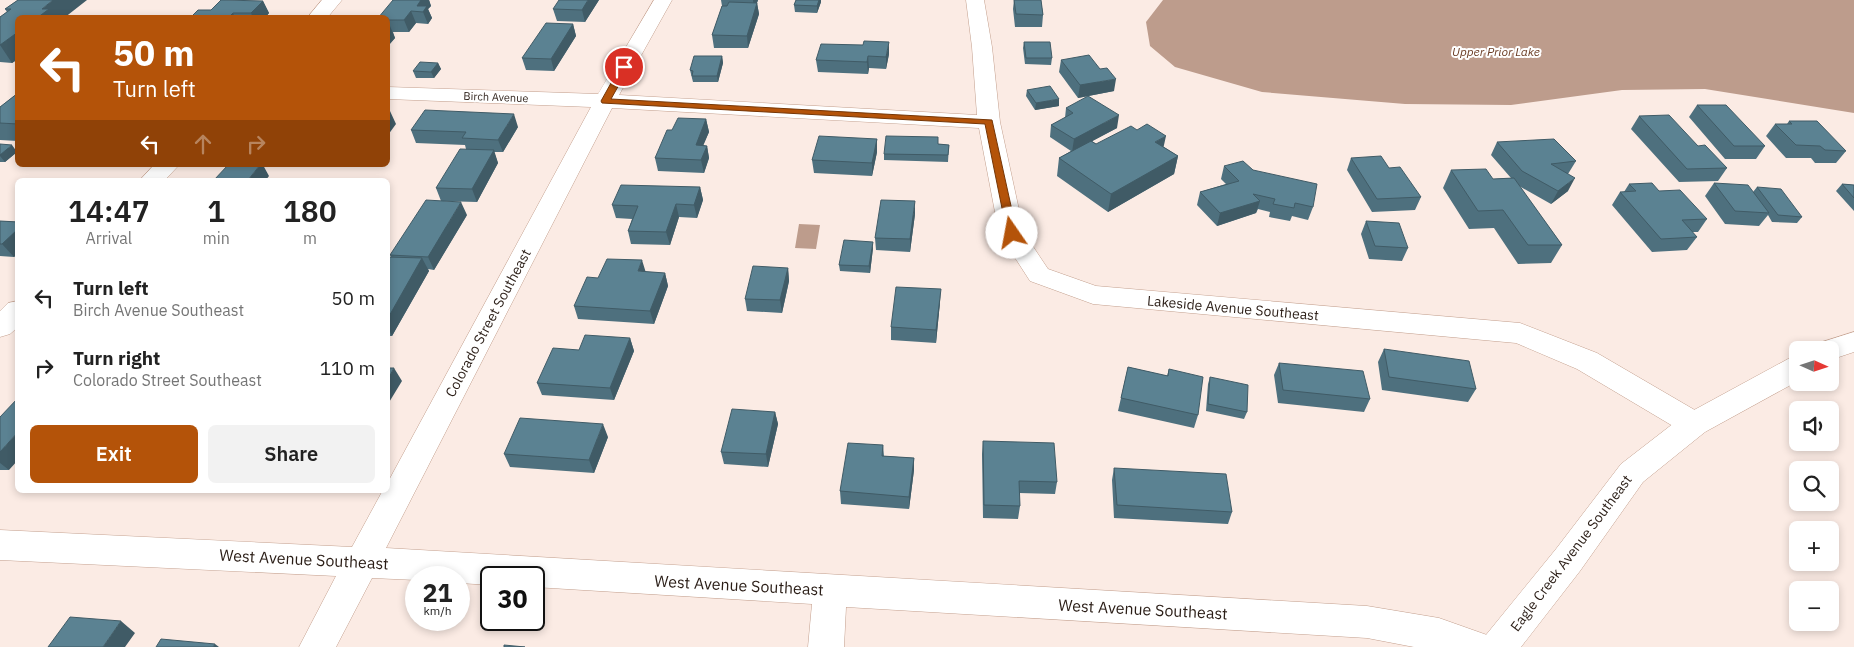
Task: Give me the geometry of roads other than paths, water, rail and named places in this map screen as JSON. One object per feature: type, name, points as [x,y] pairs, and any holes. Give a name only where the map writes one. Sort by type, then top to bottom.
[{"type":"street","points":[[319,15],[333,0]]},
{"type":"street","name":"Colorado Street Southeast","points":[[317,647],[605,101],[663,0]]},
{"type":"street","name":"Lakeside Avenue Southeast","points":[[975,0],[982,47],[989,122],[1012,233],[1039,275],[1093,295],[1520,333],[1587,361],[1694,424]]},
{"type":"street","name":"Birch Avenue","points":[[390,93],[605,101],[989,122]]},
{"type":"street","points":[[154,178],[165,167]]},
{"type":"street","points":[[1839,347],[1854,342]]},
{"type":"street","name":"Eagle Creek Avenue Southeast","points":[[1498,647],[1568,560],[1632,473],[1694,424],[1789,372]]},
{"type":"street","name":"West Avenue Southeast","points":[[0,545],[362,562],[1367,622],[1439,635],[1474,647]]},
{"type":"street","points":[[826,647],[830,590]]},
{"type":"water","name":"Upper Prior Lake","points":[[1163,0],[1854,0],[1854,113],[1705,89],[1622,90],[1511,105],[1405,104],[1262,92],[1175,67],[1150,46],[1146,22]]},
{"type":"water","points":[[799,224],[820,225],[816,249],[795,248]]}]
